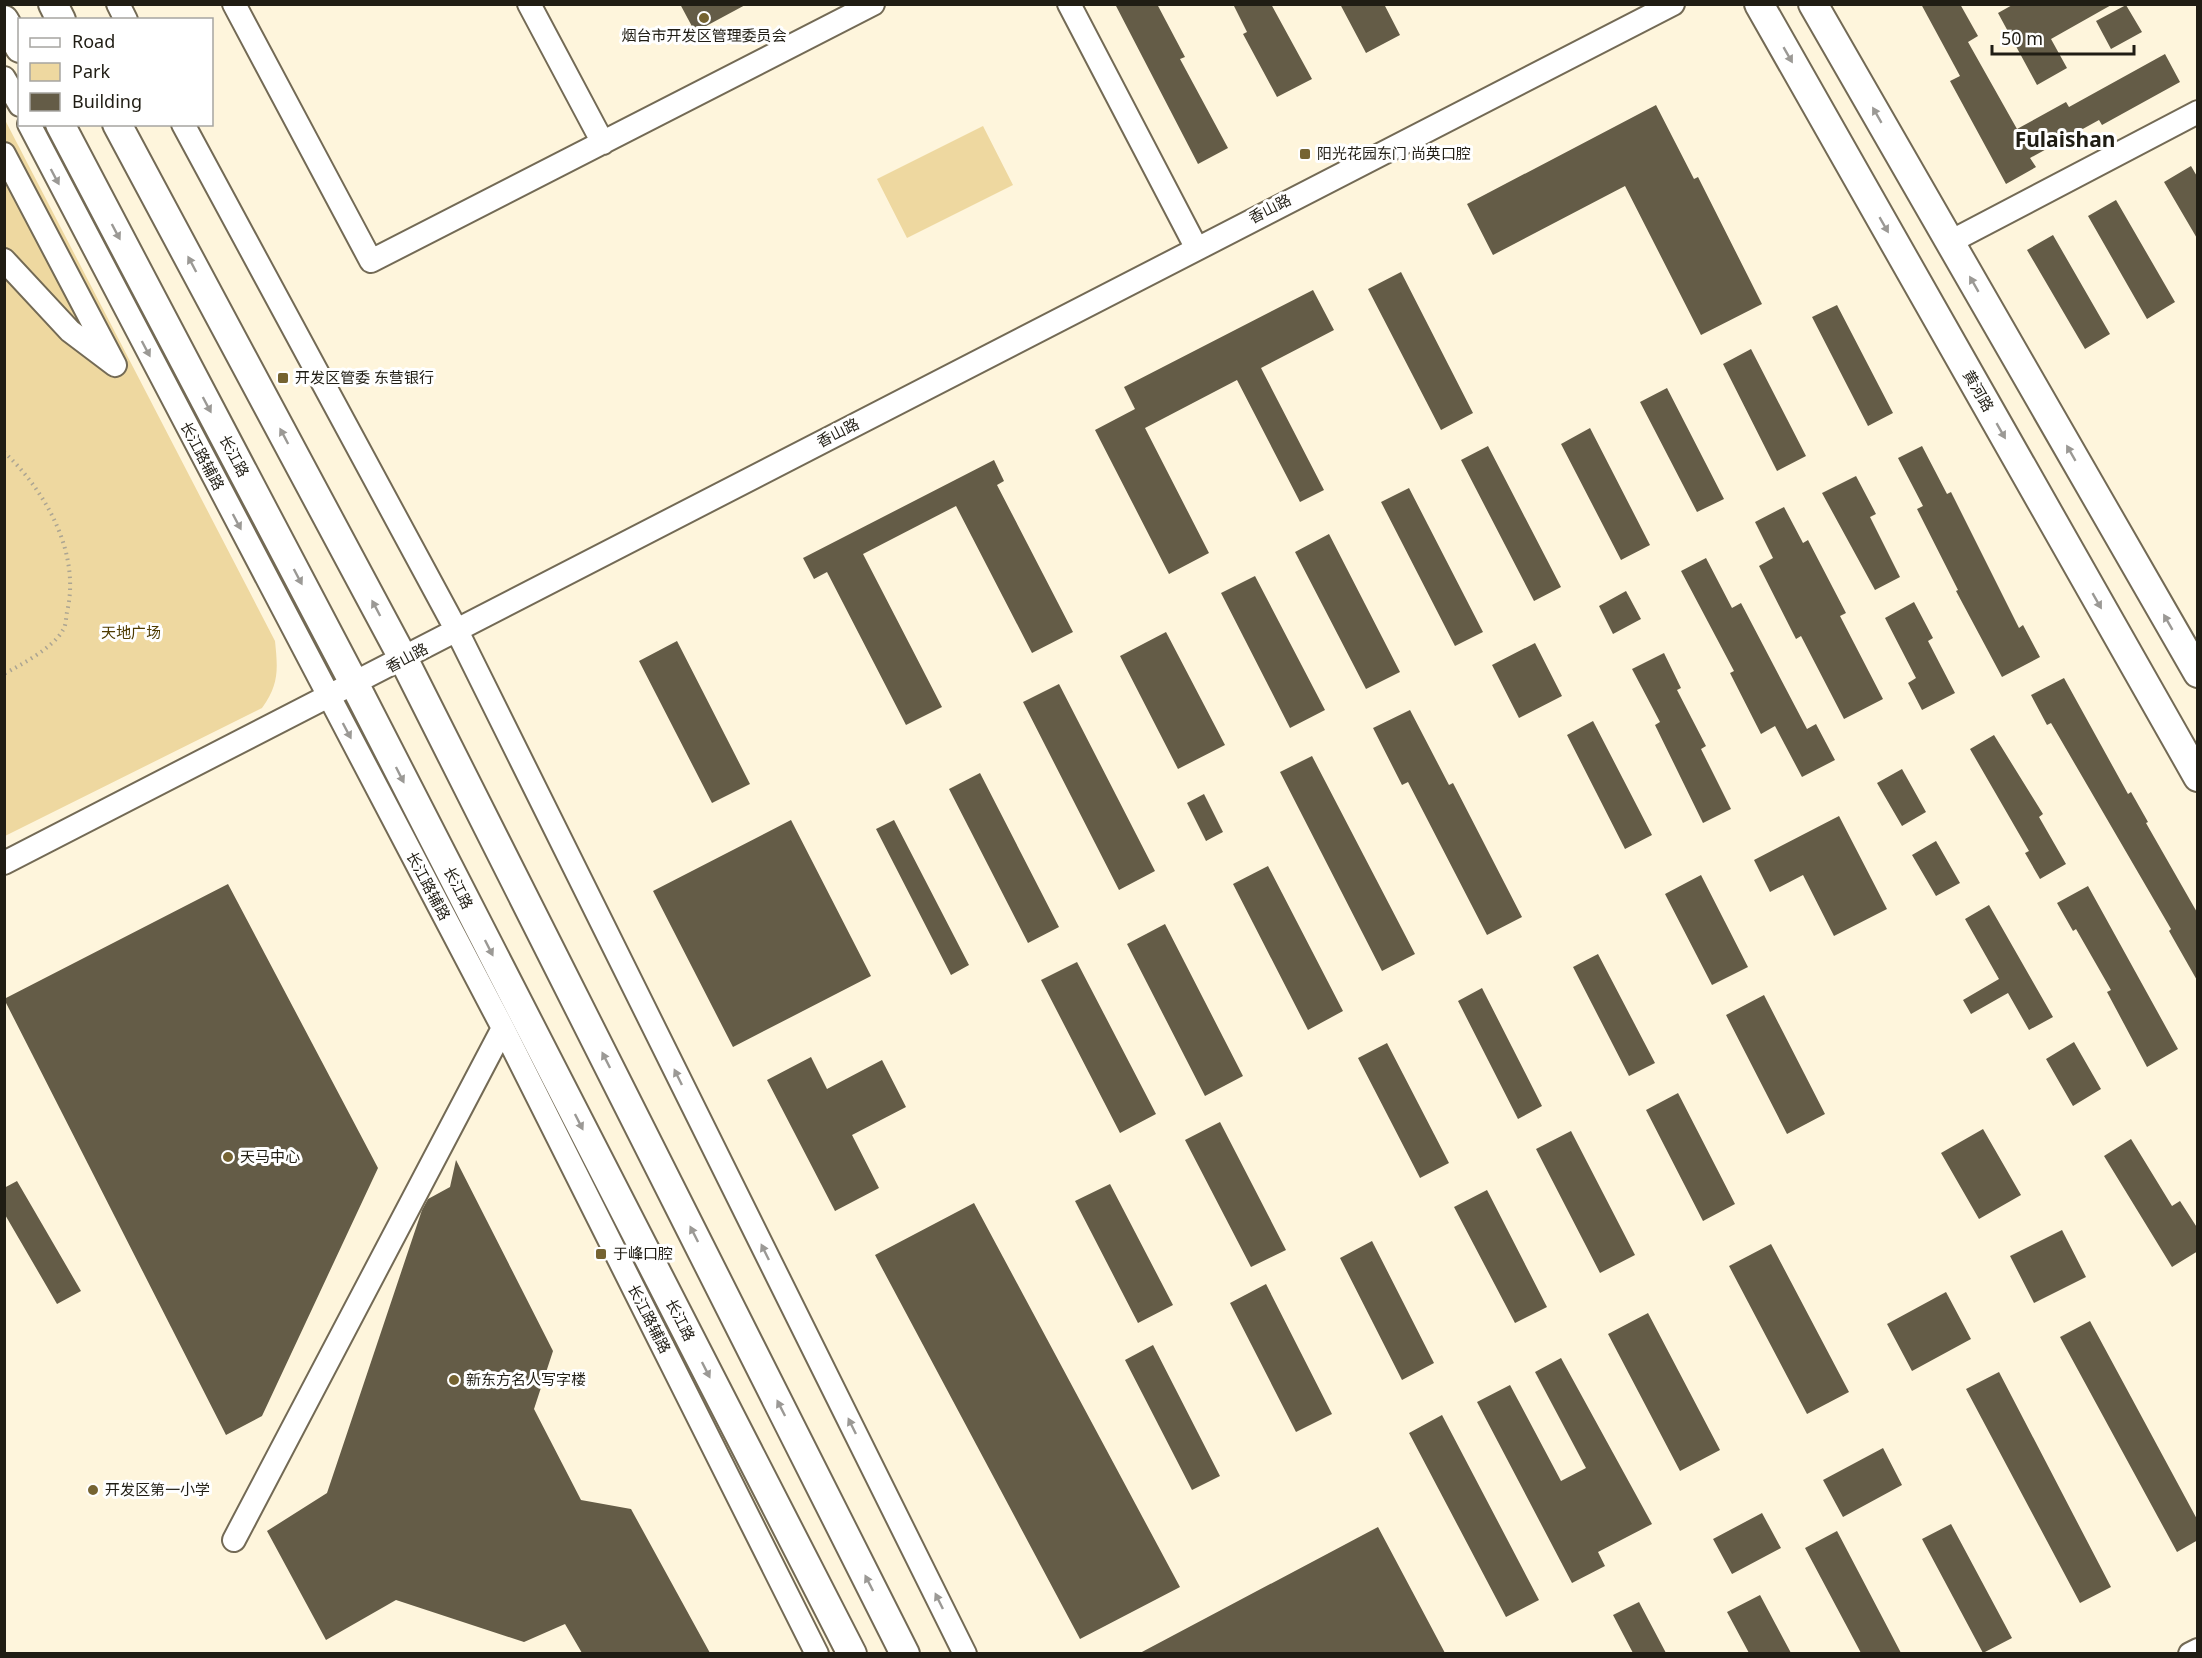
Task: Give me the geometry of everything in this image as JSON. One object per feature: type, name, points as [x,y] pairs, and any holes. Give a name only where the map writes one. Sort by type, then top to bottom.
[{"type":"main road","points":[[53,4],[60,18]]},
{"type":"main road","name":"黄河路","points":[[1759,4],[2198,777]]},
{"type":"main road","points":[[1814,4],[2198,673]]},
{"type":"main road","points":[[4,20],[18,44]]},
{"type":"main road","name":"长江路","points":[[61,126],[342,691],[852,1653]]},
{"type":"main road","points":[[118,126],[404,660],[905,1653]]},
{"type":"street","points":[[118,4],[125,18]]},
{"type":"street","points":[[234,4],[371,261],[873,4]]},
{"type":"street","points":[[529,4],[603,143]]},
{"type":"street","points":[[1069,4],[1196,247]]},
{"type":"street","name":"香山路","points":[[4,863],[404,660],[1196,247],[1673,4]]},
{"type":"street","points":[[4,78],[18,102]]},
{"type":"street","points":[[1950,242],[2198,112]]},
{"type":"street","points":[[4,120],[18,113]]},
{"type":"street","points":[[184,126],[457,631],[965,1653]]},
{"type":"street","points":[[4,160],[33,134]]},
{"type":"street","name":"长江路辅路","points":[[33,134],[342,691],[503,1028],[817,1653]]},
{"type":"street","points":[[4,153],[115,365],[70,331],[4,260]]},
{"type":"street","points":[[234,1539],[503,1028]]},
{"type":"street","points":[[2190,1653],[2198,1650]]},
{"type":"path","points":[[4,452],[26,472],[57,524],[70,564],[71,596],[63,630],[35,657],[4,675]]},
{"type":"green space","name":"天地广场","points":[[4,118],[275,641],[277,669],[272,691],[262,708],[5,836]]},
{"type":"green space","points":[[983,126],[1013,185],[907,238],[877,179]]},
{"type":"building","name":"烟台市开发区管理委员会","points":[[680,4],[747,4],[695,32]]},
{"type":"building","points":[[1115,4],[1157,4],[1185,57],[1180,59],[1228,148],[1198,164]]},
{"type":"building","points":[[1233,4],[1271,4],[1312,79],[1277,97],[1243,34],[1247,32]]},
{"type":"building","points":[[1340,4],[1384,4],[1400,35],[1366,53]]},
{"type":"building","points":[[1921,4],[1960,4],[1978,36],[1968,42],[2017,129],[2066,102],[2069,107],[2165,54],[2180,82],[2102,125],[2099,120],[2030,158],[2036,167],[2006,184],[1950,81],[1960,76]]},
{"type":"building","points":[[2014,4],[2113,4],[2051,39],[2067,68],[2037,85],[1998,13]]},
{"type":"building","points":[[2126,5],[2142,32],[2111,49],[2096,21]]},
{"type":"building","points":[[1656,105],[1694,179],[1698,177],[1762,304],[1701,335],[1625,186],[1493,255],[1467,204]]},
{"type":"building","points":[[2191,166],[2198,178],[2198,240],[2164,182]]},
{"type":"building","points":[[2116,200],[2175,302],[2147,319],[2088,216]]},
{"type":"building","points":[[2053,235],[2110,334],[2085,349],[2027,250]]},
{"type":"building","points":[[1401,272],[1473,413],[1441,430],[1368,289]]},
{"type":"building","points":[[1313,290],[1334,330],[1261,368],[1324,490],[1300,502],[1237,380],[1145,428],[1209,553],[1169,574],[1095,430],[1135,409],[1124,387]]},
{"type":"building","points":[[1837,305],[1893,413],[1868,426],[1812,317]]},
{"type":"building","points":[[1751,349],[1806,456],[1777,471],[1723,364]]},
{"type":"building","points":[[1667,388],[1724,499],[1697,512],[1640,402]]},
{"type":"building","points":[[1590,428],[1650,545],[1621,560],[1561,444]]},
{"type":"building","points":[[1488,446],[1561,587],[1534,601],[1461,460]]},
{"type":"building","points":[[1922,446],[1947,494],[1951,492],[2019,628],[2023,625],[2040,657],[2002,677],[1956,591],[1958,590],[1917,509],[1923,506],[1898,458]]},
{"type":"building","points":[[994,460],[1004,481],[997,485],[1073,632],[1032,653],[956,506],[863,554],[942,707],[906,725],[827,572],[814,579],[803,558]]},
{"type":"building","points":[[1856,476],[1876,514],[1870,517],[1900,577],[1875,590],[1822,493]]},
{"type":"building","points":[[1409,488],[1483,632],[1455,646],[1381,502]]},
{"type":"building","points":[[1784,507],[1803,543],[1808,540],[1846,613],[1840,616],[1883,699],[1844,719],[1801,636],[1796,639],[1759,566],[1773,558],[1755,522]]},
{"type":"building","points":[[1329,534],[1400,672],[1366,689],[1295,552]]},
{"type":"building","points":[[1706,558],[1732,608],[1741,603],[1807,729],[1816,724],[1835,760],[1802,777],[1775,726],[1761,734],[1730,673],[1734,671],[1681,571]]},
{"type":"building","points":[[1255,576],[1325,710],[1290,728],[1221,593]]},
{"type":"building","points":[[1626,591],[1641,619],[1613,634],[1599,606]]},
{"type":"building","points":[[1914,602],[1933,638],[1928,641],[1955,693],[1922,710],[1908,683],[1916,678],[1885,618]]},
{"type":"building","points":[[1166,632],[1225,745],[1178,769],[1120,656]]},
{"type":"building","points":[[677,641],[750,784],[712,803],[639,661]]},
{"type":"building","points":[[1535,643],[1562,696],[1519,718],[1492,665]]},
{"type":"building","points":[[1664,653],[1681,688],[1677,690],[1706,746],[1701,749],[1731,809],[1703,823],[1655,725],[1660,722],[1632,669]]},
{"type":"building","points":[[2064,678],[2128,794],[2131,792],[2198,914],[2198,982],[2169,931],[2171,929],[2051,723],[2047,725],[2031,695]]},
{"type":"building","points":[[1059,684],[1155,871],[1119,890],[1023,702]]},
{"type":"building","points":[[1410,710],[1449,785],[1453,783],[1522,917],[1487,935],[1408,782],[1402,785],[1373,728]]},
{"type":"building","points":[[1593,721],[1652,835],[1625,849],[1567,735]]},
{"type":"building","points":[[1994,735],[2043,814],[2039,817],[2066,864],[2040,879],[2025,853],[2029,851],[1970,749]]},
{"type":"building","points":[[1312,756],[1415,954],[1382,971],[1280,772]]},
{"type":"building","points":[[1902,769],[1926,812],[1902,826],[1877,783]]},
{"type":"building","points":[[980,773],[1059,927],[1028,943],[949,789]]},
{"type":"building","points":[[1204,794],[1223,832],[1206,841],[1187,803]]},
{"type":"building","points":[[1839,816],[1887,909],[1834,936],[1803,875],[1770,892],[1754,860]]},
{"type":"building","points":[[791,820],[871,976],[733,1047],[653,891]]},
{"type":"building","points":[[894,820],[969,965],[951,975],[876,829]]},
{"type":"building","points":[[1936,841],[1960,883],[1936,896],[1912,855]]},
{"type":"building","points":[[1268,866],[1343,1011],[1308,1030],[1233,884]]},
{"type":"building","points":[[1701,875],[1748,967],[1712,985],[1665,894]]},
{"type":"building","name":"天马中心","points":[[228,884],[378,1168],[262,1416],[226,1435],[4,999]]},
{"type":"building","points":[[2088,886],[2178,1049],[2147,1067],[2107,992],[2111,990],[2076,929],[2073,931],[2057,903]]},
{"type":"building","points":[[1989,905],[2053,1017],[2029,1030],[2008,993],[1971,1014],[1963,1000],[1999,979],[1965,919]]},
{"type":"building","points":[[1165,924],[1243,1076],[1205,1096],[1127,944]]},
{"type":"building","points":[[1598,954],[1655,1063],[1629,1076],[1573,967]]},
{"type":"building","points":[[1077,962],[1156,1114],[1120,1133],[1041,980]]},
{"type":"building","points":[[1482,988],[1542,1106],[1518,1119],[1458,1001]]},
{"type":"building","points":[[1764,995],[1825,1114],[1787,1134],[1726,1015]]},
{"type":"building","points":[[2074,1042],[2101,1089],[2073,1106],[2046,1059]]},
{"type":"building","points":[[1387,1043],[1449,1163],[1420,1178],[1358,1058]]},
{"type":"building","points":[[811,1057],[827,1089],[882,1060],[906,1107],[852,1135],[879,1188],[835,1211],[767,1080]]},
{"type":"building","points":[[1678,1093],[1735,1204],[1703,1221],[1646,1110]]},
{"type":"building","points":[[1220,1122],[1286,1250],[1251,1267],[1185,1140]]},
{"type":"building","points":[[1983,1129],[2021,1195],[1979,1219],[1941,1153]]},
{"type":"building","points":[[1571,1131],[1635,1255],[1600,1273],[1536,1149]]},
{"type":"building","points":[[2131,1139],[2172,1206],[2180,1201],[2198,1229],[2198,1251],[2172,1267],[2104,1156]]},
{"type":"building","name":"新东方名人写字楼","points":[[456,1160],[553,1351],[534,1409],[581,1500],[631,1509],[710,1653],[582,1653],[565,1624],[524,1642],[396,1600],[326,1640],[267,1531],[327,1493],[422,1210],[428,1199],[450,1187]]},
{"type":"building","points":[[17,1181],[81,1291],[57,1304],[4,1213],[4,1188]]},
{"type":"building","points":[[1110,1184],[1173,1305],[1138,1323],[1075,1201]]},
{"type":"building","points":[[1487,1190],[1547,1307],[1515,1323],[1454,1207]]},
{"type":"building","points":[[974,1203],[1180,1587],[1080,1639],[875,1255]]},
{"type":"building","points":[[2062,1230],[2086,1277],[2034,1303],[2010,1256]]},
{"type":"building","points":[[1372,1241],[1434,1363],[1402,1380],[1340,1258]]},
{"type":"building","points":[[1771,1244],[1849,1392],[1807,1414],[1729,1266]]},
{"type":"building","points":[[1266,1284],[1332,1414],[1296,1432],[1230,1303]]},
{"type":"building","points":[[1946,1292],[1971,1339],[1912,1371],[1887,1324]]},
{"type":"building","points":[[1648,1313],[1720,1450],[1680,1471],[1608,1334]]},
{"type":"building","points":[[2090,1321],[2198,1521],[2198,1540],[2177,1552],[2060,1337]]},
{"type":"building","points":[[1153,1345],[1220,1476],[1192,1490],[1125,1360]]},
{"type":"building","points":[[1561,1358],[1652,1524],[1598,1552],[1605,1566],[1572,1583],[1477,1402],[1510,1385],[1561,1481],[1586,1468],[1535,1372]]},
{"type":"building","points":[[1999,1372],[2111,1587],[2080,1603],[1966,1389]]},
{"type":"building","points":[[1442,1415],[1539,1600],[1506,1617],[1409,1433]]},
{"type":"building","points":[[1883,1448],[1902,1485],[1843,1517],[1823,1480]]},
{"type":"building","points":[[1762,1513],[1781,1548],[1732,1574],[1713,1539]]},
{"type":"building","points":[[1951,1524],[2012,1638],[1983,1653],[1922,1539]]},
{"type":"building","points":[[1378,1527],[1445,1653],[1140,1653]]},
{"type":"building","points":[[1837,1531],[1901,1653],[1861,1653],[1805,1548]]},
{"type":"building","points":[[1760,1595],[1791,1653],[1749,1653],[1727,1612]]},
{"type":"building","points":[[1639,1602],[1666,1653],[1633,1653],[1613,1615]]},
{"type":"place","name":"烟台市开发区管理委员会","points":[[704,18]]},
{"type":"place","name":"阳光花园东门 尚英口腔","points":[[1305,154]]},
{"type":"place","name":"开发区管委 东营银行","points":[[283,378]]},
{"type":"place","name":"天马中心","points":[[228,1157]]},
{"type":"place","name":"于峰口腔","points":[[601,1254]]},
{"type":"place","name":"新东方名人写字楼","points":[[454,1380]]},
{"type":"place","name":"开发区第一小学","points":[[93,1490]]},
{"type":"district","name":"Fulaishan","points":[[2065,140]]}]
